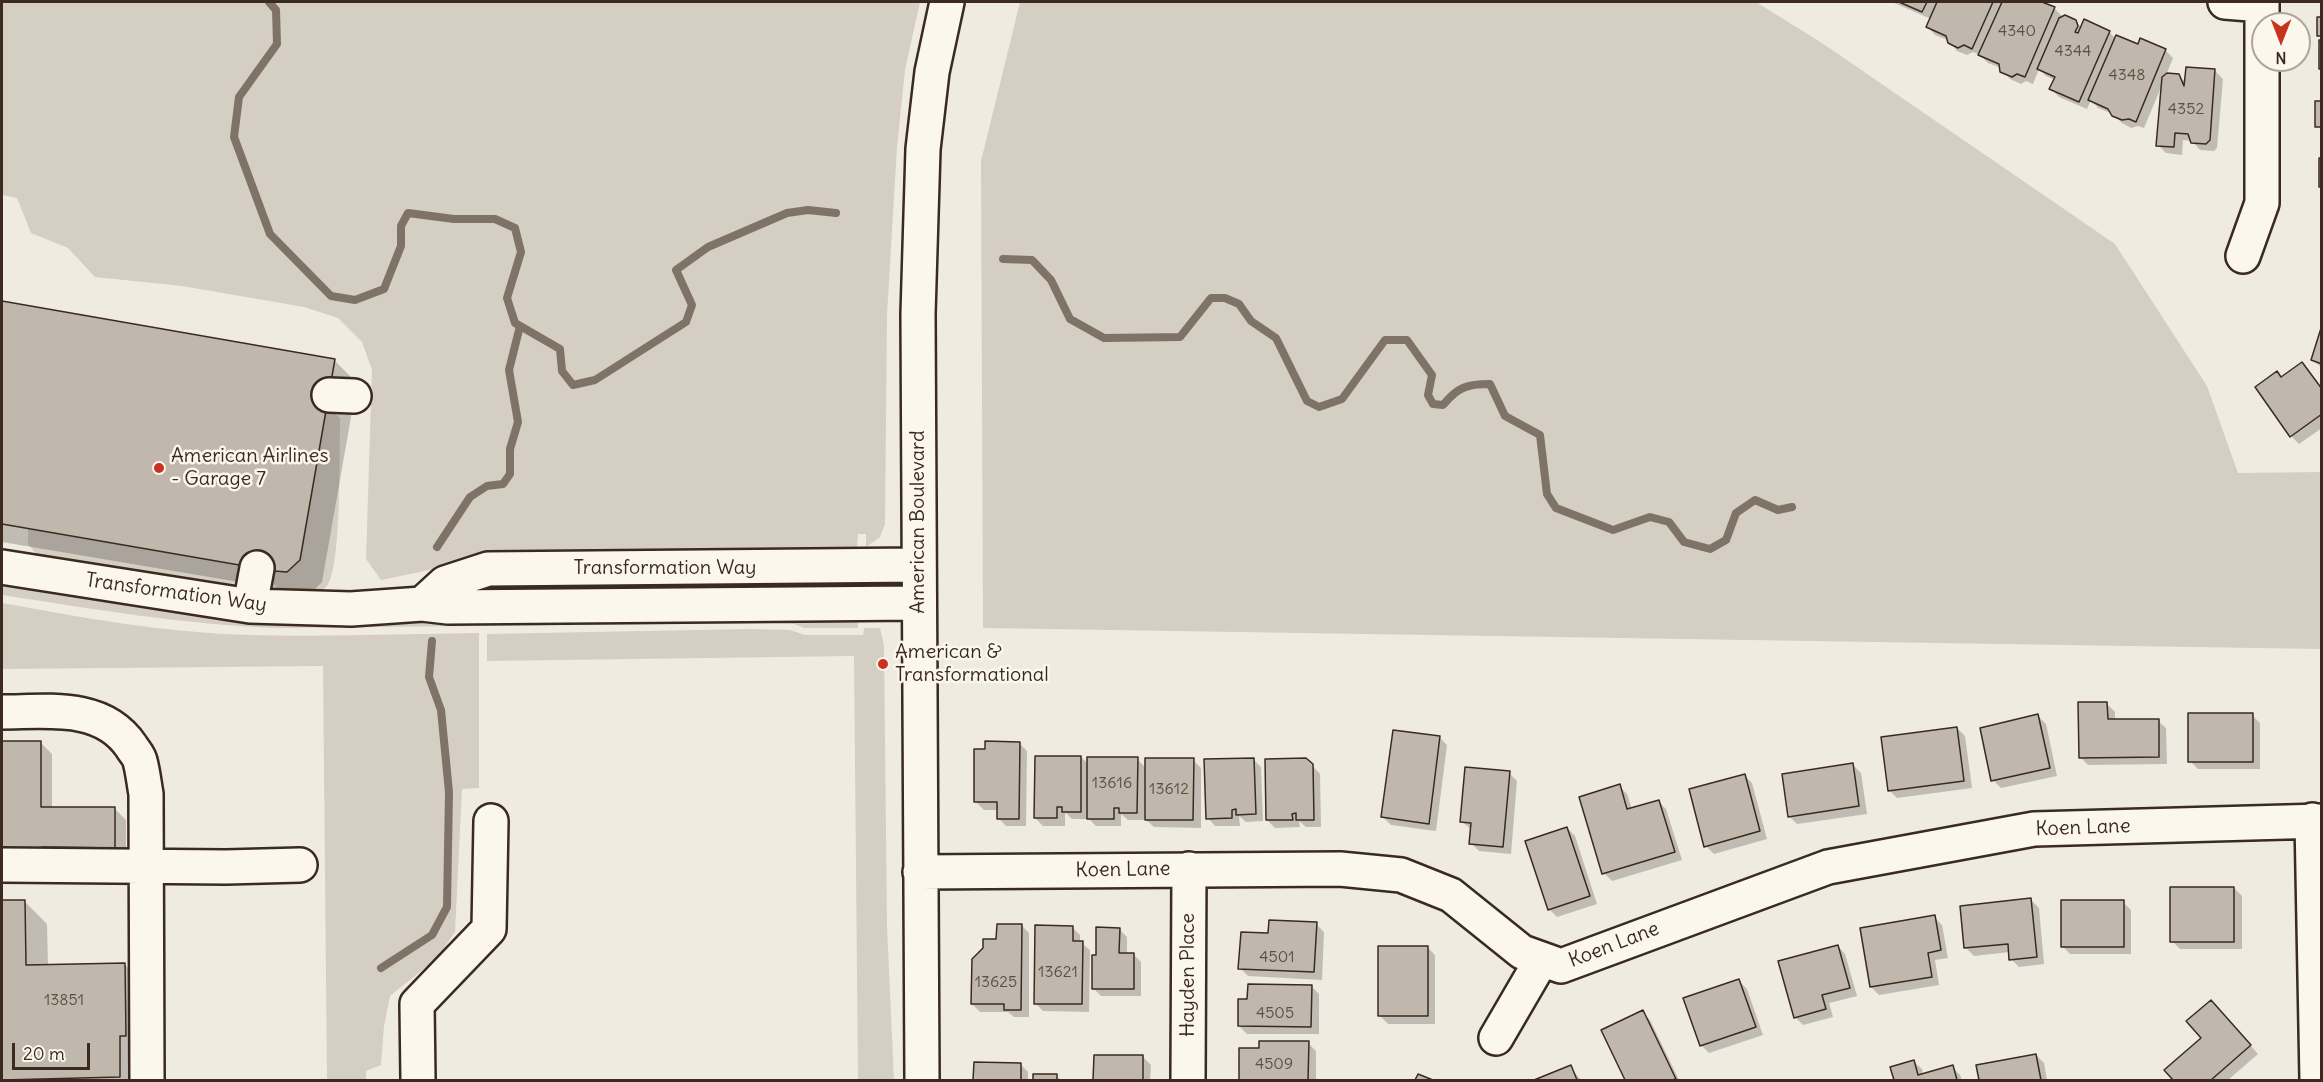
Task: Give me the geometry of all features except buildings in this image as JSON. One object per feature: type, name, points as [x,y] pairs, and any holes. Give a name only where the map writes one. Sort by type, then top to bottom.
[{"type":"street","name":"American Boulevard","points":[[922,1080],[918,314],[923,149],[932,72],[947,2]]},
{"type":"street","points":[[2225,2],[2262,3],[2262,203],[2243,256]]},
{"type":"street","name":"Transformation Way","points":[[422,604],[445,583],[488,569],[918,565]]},
{"type":"street","name":"Transformation Way","points":[[2,567],[250,606],[351,609],[422,604],[448,607],[918,603]]},
{"type":"street","points":[[250,606],[257,568]]},
{"type":"street","points":[[2,712],[60,711],[89,715],[108,723],[126,739],[140,759],[146,794],[147,1080]]},
{"type":"street","points":[[2317,820],[2317,1080]]},
{"type":"street","name":"Koen Lane","points":[[920,872],[1340,869],[1401,875],[1451,896],[1522,952],[1561,966],[1827,867],[2034,829],[2317,820]]},
{"type":"street","points":[[418,1080],[417,1004],[489,928],[491,821]]},
{"type":"street","points":[[2,865],[300,865]]},
{"type":"street","name":"Hayden Place","points":[[1188,1080],[1189,869]]},
{"type":"street","points":[[1496,1038],[1542,959]]},
{"type":"shaded area","points":[[2,2],[920,2],[905,70],[897,147],[887,315],[885,524],[880,537],[866,547],[866,534],[858,534],[857,547],[837,549],[491,552],[448,566],[381,580],[366,559],[372,370],[362,342],[338,318],[304,307],[182,286],[95,277],[68,248],[31,233],[17,198],[2,195]]},
{"type":"shaded area","points":[[1020,2],[1756,2],[1822,43],[2115,244],[2207,386],[2238,473],[2321,472],[2321,649],[983,628],[981,161]]},
{"type":"shaded area","points":[[326,412],[333,412],[340,418],[337,540],[330,579],[325,588],[315,592],[278,589],[273,581],[274,571],[287,572],[300,560]]},
{"type":"shaded area","points":[[28,528],[246,566],[239,582],[229,586],[36,554],[28,544]]},
{"type":"shaded area","points":[[2,578],[338,622],[858,618],[858,628],[804,628],[794,624],[774,623],[278,628],[243,626],[140,616],[2,595]]},
{"type":"shaded area","points":[[778,579],[780,584],[777,588],[647,591],[644,589],[644,583]]},
{"type":"shaded area","points":[[512,581],[616,582],[616,591],[489,592],[488,589]]},
{"type":"shaded area","points":[[2,603],[126,624],[220,634],[308,636],[479,633],[479,788],[462,789],[455,932],[437,958],[390,996],[384,1026],[381,1065],[366,1071],[366,1080],[327,1080],[323,666],[2,669]]},
{"type":"shaded area","points":[[864,628],[880,628],[884,645],[887,926],[894,1080],[858,1080],[854,656],[487,661],[487,634],[751,629],[790,630],[805,635],[863,635]]},
{"type":"waterway","points":[[269,2],[276,10],[277,44],[239,97],[234,137],[270,234],[331,296],[355,300],[384,289],[401,246],[401,226],[408,213],[454,219],[495,219],[515,228],[521,252],[507,298],[515,323],[560,349],[562,371],[573,385],[595,380],[686,322],[692,305],[676,270],[708,247],[787,213],[808,210],[836,213]]},
{"type":"waterway","points":[[1003,259],[1032,260],[1051,280],[1070,319],[1104,338],[1180,337],[1211,298],[1225,298],[1239,304],[1251,321],[1276,338],[1307,401],[1319,407],[1342,399],[1385,340],[1407,340],[1432,375],[1428,395],[1433,404],[1443,405],[1458,390],[1490,384],[1505,416],[1540,435],[1547,494],[1556,508],[1613,530],[1650,517],[1669,522],[1684,542],[1710,549],[1726,540],[1736,513],[1755,500],[1778,510],[1792,507]]},
{"type":"waterway","points":[[437,547],[470,497],[487,486],[503,484],[510,474],[510,449],[518,422],[509,370],[520,326]]},
{"type":"waterway","points":[[381,968],[432,935],[447,907],[449,792],[441,710],[429,677],[432,641]]},
{"type":"place","name":"American Airlines - Garage 7","points":[[159,468]]},
{"type":"place","name":"American & Transformational","points":[[883,664]]}]
